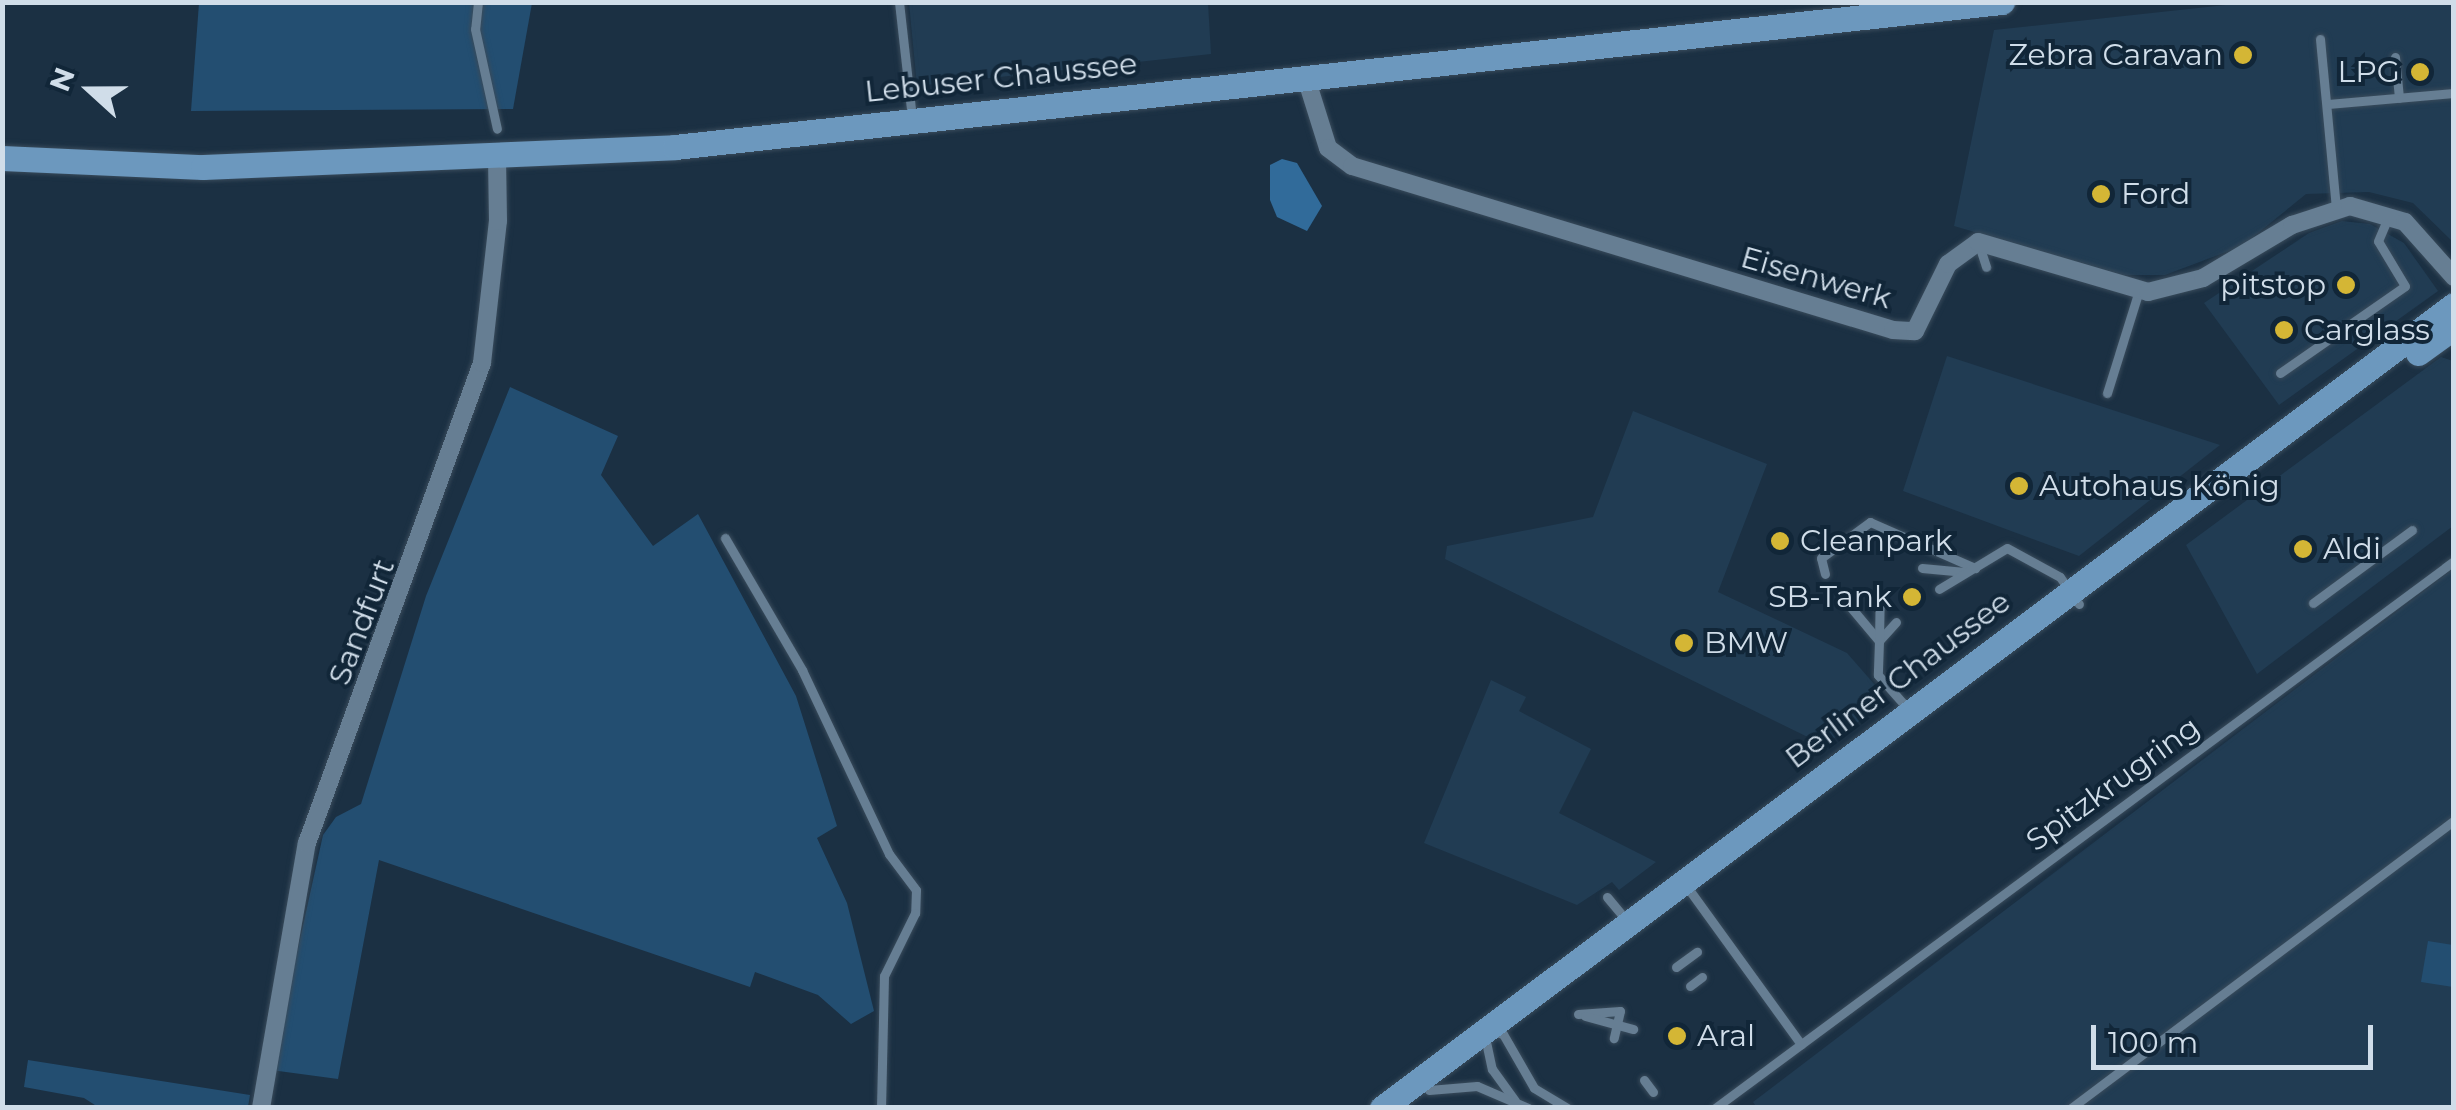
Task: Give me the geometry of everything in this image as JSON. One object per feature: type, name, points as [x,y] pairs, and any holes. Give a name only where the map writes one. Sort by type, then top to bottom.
[{"type":"main road","name":"Lebuser Chaussee","points":[[2,158],[203,167],[497,142],[675,147],[2002,2]]},
{"type":"main road","name":"Berliner Chaussee","points":[[1408,1108],[1491,1037],[1632,927],[2075,598],[2454,305]]},
{"type":"main road","name":"Berliner Chaussee","points":[[1687,886],[1910,712],[2454,327]]},
{"type":"main road","name":"Berliner Chaussee","points":[[1382,1108],[1491,1037]]},
{"type":"street","name":"Eisenwerk","points":[[1307,80],[1328,148],[1352,166],[1893,330],[1915,331],[1948,264],[1978,242]]},
{"type":"street","name":"Sandfurt","points":[[261,1108],[308,843],[482,364],[498,221],[497,142]]},
{"type":"street","points":[[1978,242],[2139,290],[2203,278],[2336,208],[2390,213],[2420,234],[2454,278]]},
{"type":"lane","points":[[478,2],[475,28],[497,142]]},
{"type":"lane","points":[[899,2],[912,120]]},
{"type":"lane","points":[[2320,39],[2336,208]]},
{"type":"lane","points":[[2395,57],[2399,98]]},
{"type":"lane","points":[[2328,104],[2454,93]]},
{"type":"lane","points":[[2280,373],[2405,286],[2378,241],[2390,213]]},
{"type":"lane","points":[[1978,242],[1986,266]]},
{"type":"lane","points":[[2107,393],[2139,290]]},
{"type":"lane","points":[[1825,574],[1821,558],[1870,522],[1971,570]]},
{"type":"lane","points":[[2313,604],[2412,530]]},
{"type":"lane","points":[[725,538],[802,670],[888,854],[916,890],[915,913],[884,976],[880,1108]]},
{"type":"lane","points":[[1939,589],[2007,548],[2039,561],[2075,598]]},
{"type":"lane","name":"Spitzkrugring","points":[[1715,1108],[1729,1103],[1800,1044],[2454,562]]},
{"type":"lane","points":[[1922,568],[1971,570]]},
{"type":"lane","points":[[1843,598],[1879,641]]},
{"type":"lane","points":[[1880,602],[1878,675],[1910,712]]},
{"type":"lane","points":[[1879,641],[1896,622]]},
{"type":"lane","points":[[2071,1108],[2454,820]]},
{"type":"lane","points":[[1687,886],[1800,1044]]},
{"type":"lane","points":[[1608,897],[1632,927]]},
{"type":"lane","points":[[1676,967],[1697,952]]},
{"type":"lane","points":[[1690,986],[1702,977]]},
{"type":"lane","points":[[1614,1038],[1615,1024],[1620,1011],[1578,1014],[1615,1024],[1634,1029]]},
{"type":"lane","points":[[1491,1037],[1500,1085],[1515,1101]]},
{"type":"lane","points":[[1491,1037],[1534,1088],[1568,1108]]},
{"type":"lane","points":[[1644,1080],[1653,1092]]},
{"type":"lane","points":[[1429,1090],[1477,1086],[1528,1108]]},
{"type":"shaded area","points":[[199,3],[532,3],[513,109],[191,111]]},
{"type":"shaded area","points":[[909,3],[1208,3],[1211,54],[917,86]]},
{"type":"shaded area","points":[[2244,3],[2453,3],[2453,242],[2413,203],[2369,192],[2306,194],[2242,246],[2165,275],[2123,275],[1954,226],[1994,30]]},
{"type":"shaded area","points":[[1282,159],[1297,163],[1322,206],[1307,231],[1277,217],[1270,200],[1270,165]]},
{"type":"shaded area","points":[[2342,221],[2370,224],[2404,243],[2438,291],[2279,405],[2204,303],[2309,233]]},
{"type":"shaded area","points":[[1947,356],[2220,445],[2079,556],[1903,491]]},
{"type":"shaded area","points":[[2441,357],[2453,361],[2453,526],[2257,674],[2186,545]]},
{"type":"shaded area","points":[[510,387],[618,436],[601,475],[653,546],[698,514],[796,696],[837,826],[817,838],[847,903],[874,1011],[851,1024],[818,995],[755,972],[750,987],[379,860],[338,1079],[271,1070],[323,835],[336,817],[361,804],[426,596]]},
{"type":"shaded area","points":[[1633,411],[1767,464],[1718,592],[1847,653],[1889,701],[1824,745],[1445,559],[1447,546],[1593,517]]},
{"type":"shaded area","points":[[2453,569],[2453,1107],[1757,1108],[1753,1102]]},
{"type":"shaded area","points":[[1491,680],[1526,697],[1519,711],[1591,749],[1559,813],[1656,862],[1619,890],[1612,882],[1577,905],[1424,843]]},
{"type":"shaded area","points":[[2428,941],[2453,945],[2453,987],[2421,982]]},
{"type":"shaded area","points":[[28,1060],[250,1095],[248,1107],[98,1107],[84,1098],[24,1087]]},
{"type":"place","name":"Zebra Caravan","points":[[2243,55]]},
{"type":"place","name":"LPG","points":[[2420,72]]},
{"type":"place","name":"Ford","points":[[2101,194]]},
{"type":"place","name":"pitstop","points":[[2346,285]]},
{"type":"place","name":"Carglass","points":[[2284,330]]},
{"type":"place","name":"Autohaus König","points":[[2019,486]]},
{"type":"place","name":"Cleanpark","points":[[1780,541]]},
{"type":"place","name":"Aldi","points":[[2303,549]]},
{"type":"place","name":"SB-Tank","points":[[1912,597]]},
{"type":"place","name":"BMW","points":[[1684,643]]},
{"type":"place","name":"Aral","points":[[1677,1036]]}]
